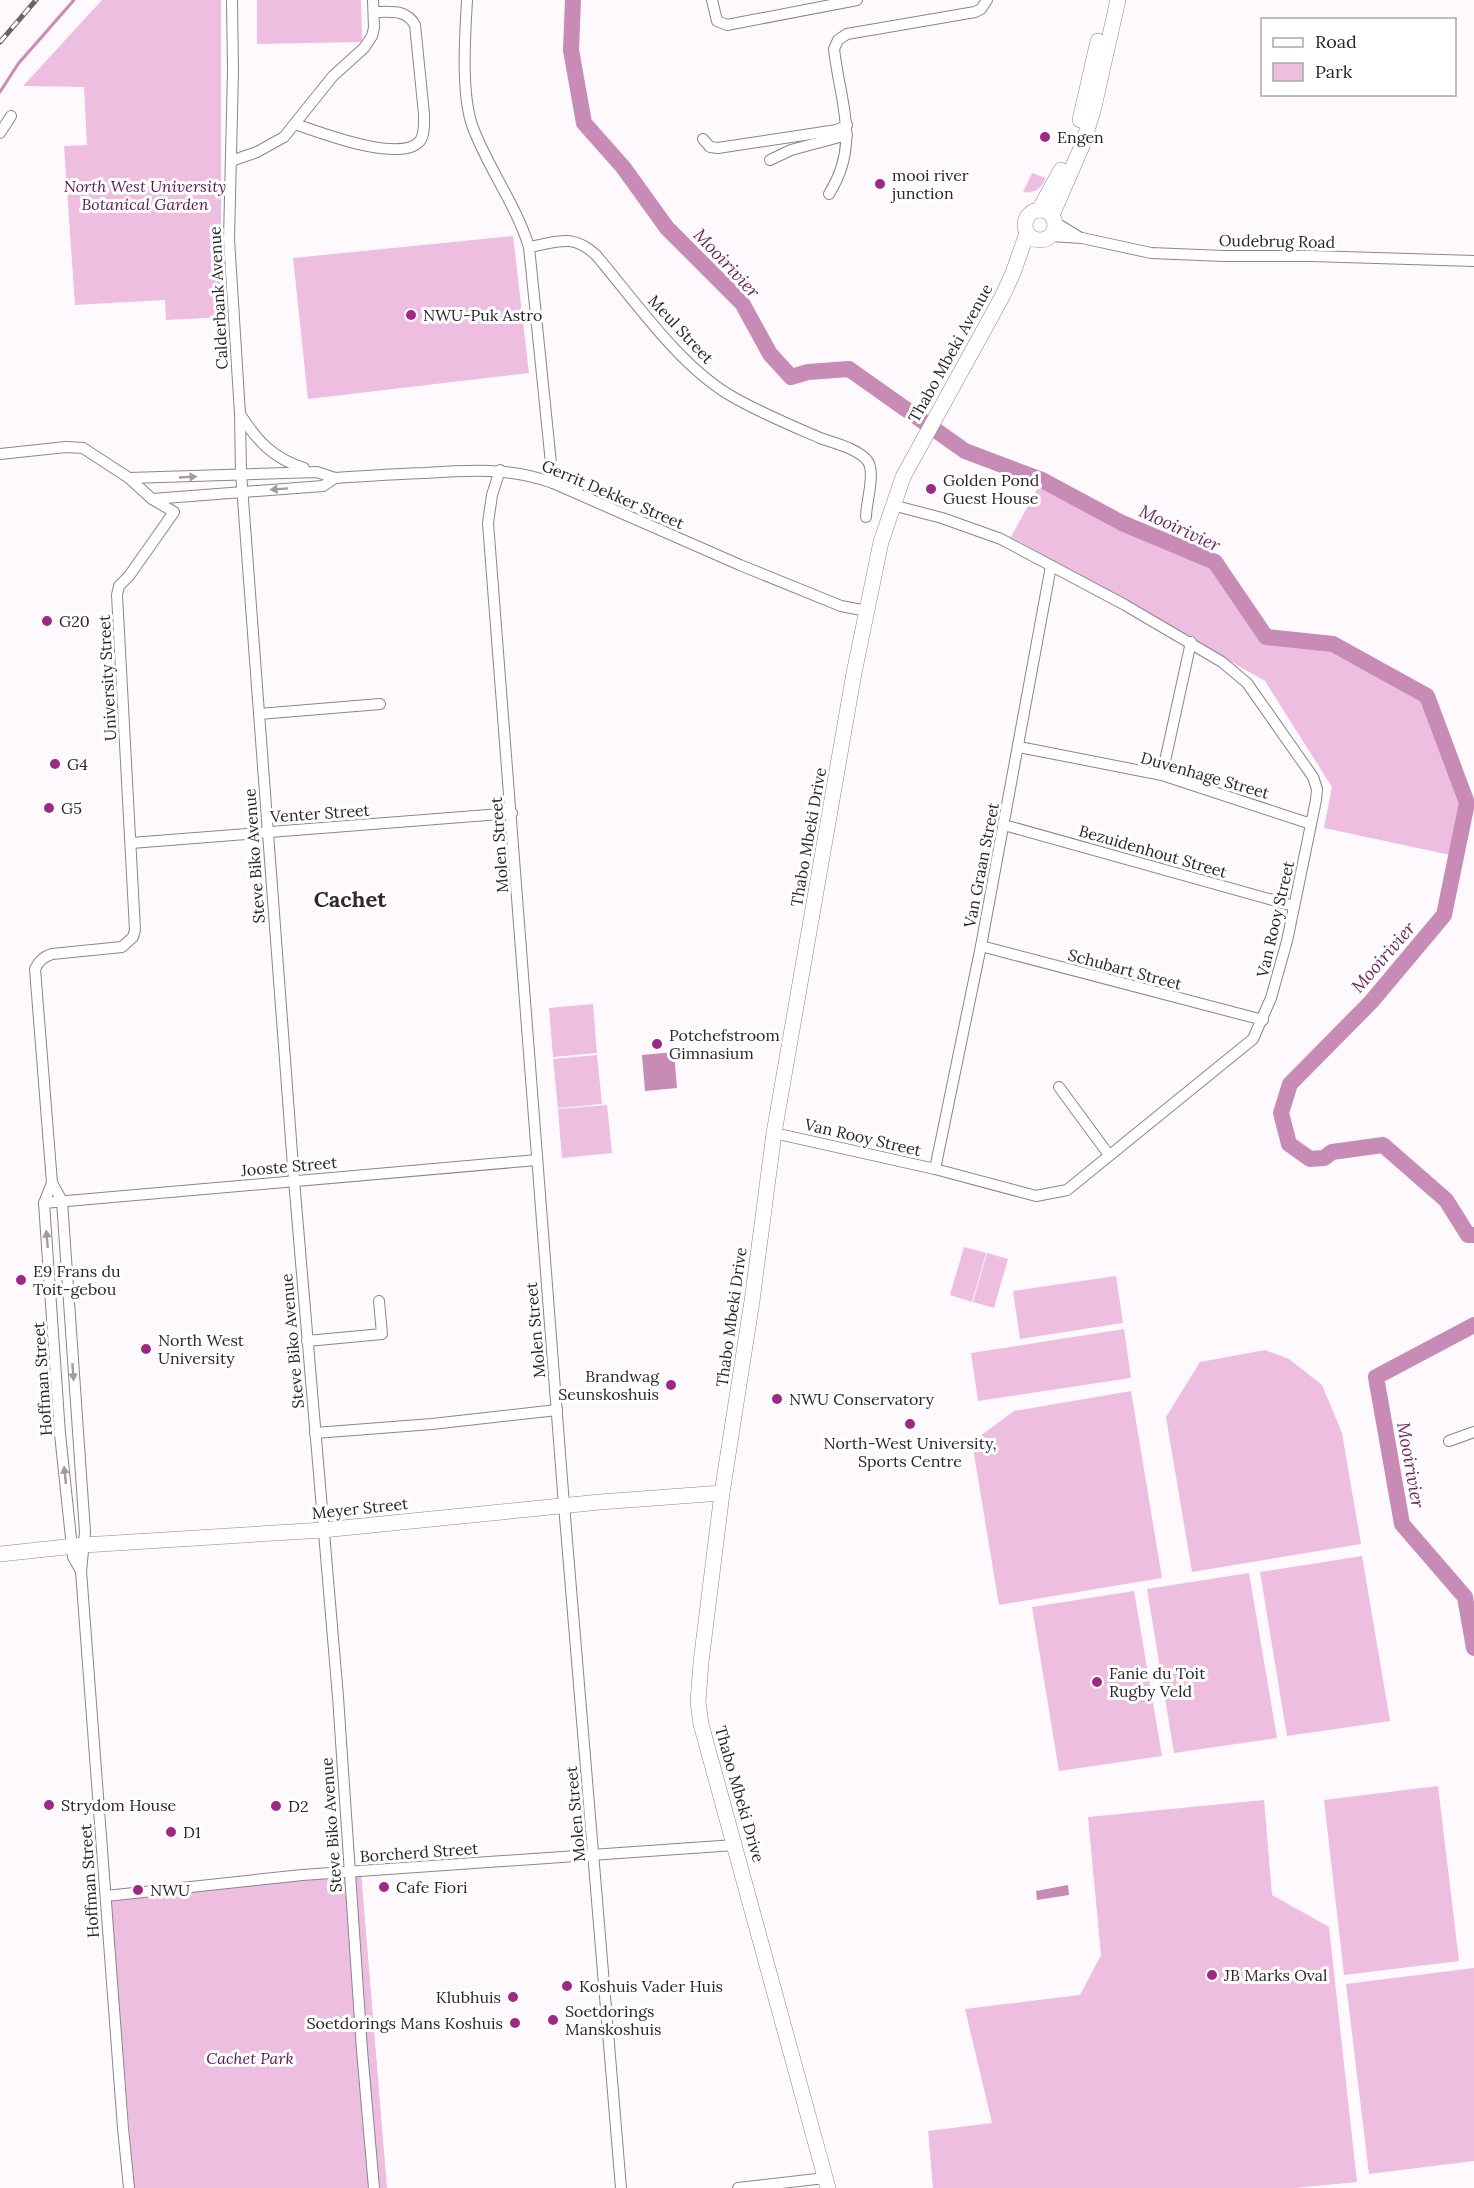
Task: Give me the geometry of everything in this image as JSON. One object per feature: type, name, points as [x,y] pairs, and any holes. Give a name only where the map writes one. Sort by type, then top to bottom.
[{"type":"main road","name":"Thabo Mbeki Avenue","points":[[1044,226],[1057,180],[1081,120],[1108,0]]},
{"type":"main road","name":"Thabo Mbeki Avenue","points":[[918,449],[1013,273],[1044,226],[1082,146],[1093,111],[1118,0]]},
{"type":"main road","name":"Thabo Mbeki Drive","points":[[827,2183],[701,1724],[698,1702],[722,1492],[752,1300],[774,1133],[854,673],[881,542],[903,477],[918,449]]},
{"type":"main road","name":"Meyer Street","points":[[0,1554],[78,1546],[323,1530],[564,1505],[722,1492]]},
{"type":"street","name":"Calderbank Avenue","points":[[232,0],[233,71],[229,239],[240,414],[242,491]]},
{"type":"street","points":[[467,0],[468,110],[479,142],[521,226],[529,247],[553,483]]},
{"type":"street","points":[[712,0],[715,18],[719,23],[727,25],[856,0]]},
{"type":"street","points":[[829,194],[839,178],[847,130],[834,49],[838,40],[847,34],[975,12],[981,9],[987,0]]},
{"type":"street","points":[[231,161],[272,146],[284,137],[333,76],[368,43],[374,28],[373,6],[405,14],[415,25],[424,114],[423,134],[415,145],[383,149],[295,124]]},
{"type":"street","points":[[0,133],[11,116]]},
{"type":"street","points":[[703,139],[710,147],[718,148],[847,130]]},
{"type":"street","points":[[770,160],[790,150],[847,130]]},
{"type":"street","name":"Oudebrug Road","points":[[1044,226],[1082,238],[1150,253],[1474,261]]},
{"type":"street","name":"Meul Street","points":[[529,247],[572,240],[585,244],[690,364],[715,385],[769,416],[866,459],[872,475],[866,517]]},
{"type":"street","points":[[240,414],[250,430],[274,455],[289,464],[317,472]]},
{"type":"street","name":"University Street","points":[[0,454],[66,447],[82,448],[129,478],[152,499],[174,512],[129,576],[119,586],[117,595],[131,843],[135,930],[133,937],[122,947],[45,957],[35,969],[35,978]]},
{"type":"street","name":"Gerrit Dekker Street","points":[[129,478],[317,472],[335,478],[464,470],[500,470],[529,475],[553,483],[740,565],[841,606],[867,611]]},
{"type":"street","name":"Molen Street","points":[[500,470],[492,495],[488,523],[564,1505],[621,2188]]},
{"type":"street","name":"Gerrit Dekker Street","points":[[152,499],[323,486],[335,478]]},
{"type":"street","name":"Steve Biko Avenue","points":[[242,491],[294,1180],[338,1697],[349,1872],[374,2188]]},
{"type":"street","name":"Van Rooy Street","points":[[774,1133],[935,1169],[1036,1196],[1067,1190],[1253,1039],[1271,998],[1294,906],[1316,800],[1317,789],[1313,777],[1247,683],[1222,662],[1191,642],[1001,539],[942,518],[892,505]]},
{"type":"street","name":"Van Graan Street","points":[[935,1169],[981,946],[1052,566]]},
{"type":"street","points":[[1162,775],[1191,642]]},
{"type":"street","points":[[258,714],[380,704]]},
{"type":"street","name":"Duvenhage Street","points":[[1019,747],[1162,775],[1311,824]]},
{"type":"street","name":"Venter Street","points":[[131,843],[512,813]]},
{"type":"street","name":"Bezuidenhout Street","points":[[1004,825],[1294,906]]},
{"type":"street","name":"Schubart Street","points":[[981,946],[1263,1020]]},
{"type":"street","name":"Hoffman Street","points":[[35,978],[52,1183],[62,1201],[85,1532],[73,1557],[81,1571],[129,2188]]},
{"type":"street","points":[[1059,1087],[1109,1155]]},
{"type":"street","name":"Jooste Street","points":[[44,1203],[537,1160]]},
{"type":"street","name":"Hoffman Street","points":[[52,1183],[44,1203],[60,1434],[78,1546]]},
{"type":"street","points":[[308,1341],[382,1334],[379,1301]]},
{"type":"street","points":[[315,1434],[557,1410]]},
{"type":"street","points":[[1449,1441],[1474,1432]]},
{"type":"street","name":"Borcherd Street","points":[[106,1896],[302,1875],[593,1853],[735,1845]]},
{"type":"street","points":[[738,2188],[827,2183]]},
{"type":"green space","name":"North West University Botanical Garden","points":[[102,0],[221,0],[221,236],[225,317],[166,320],[165,300],[75,305],[64,146],[87,145],[84,87],[23,86]]},
{"type":"green space","points":[[257,0],[361,0],[362,42],[257,44]]},
{"type":"green space","points":[[1032,173],[1046,178],[1037,190],[1023,192]]},
{"type":"green space","name":"NWU-Puk Astro","points":[[513,236],[529,373],[308,399],[293,258]]},
{"type":"green space","points":[[1042,480],[1122,523],[1215,562],[1266,637],[1333,644],[1427,696],[1467,803],[1455,856],[1324,828],[1332,787],[1265,681],[1011,537]]},
{"type":"green space","points":[[593,1004],[597,1053],[553,1057],[549,1008]]},
{"type":"green space","points":[[597,1055],[602,1104],[558,1108],[553,1059]]},
{"type":"green space","points":[[607,1105],[612,1153],[562,1158],[558,1109]]},
{"type":"green space","points":[[964,1247],[986,1253],[972,1302],[950,1295]]},
{"type":"green space","points":[[987,1253],[1008,1259],[994,1308],[973,1302]]},
{"type":"green space","points":[[1116,1276],[1123,1323],[1020,1339],[1013,1291]]},
{"type":"green space","points":[[1124,1329],[1131,1378],[978,1401],[971,1353]]},
{"type":"green space","points":[[1265,1350],[1289,1359],[1322,1385],[1342,1433],[1361,1544],[1192,1572],[1166,1417],[1200,1362]]},
{"type":"green space","points":[[1131,1391],[1162,1578],[999,1605],[972,1442],[1014,1411]]},
{"type":"green space","points":[[1362,1556],[1390,1721],[1287,1736],[1260,1572]]},
{"type":"green space","points":[[1249,1573],[1277,1738],[1174,1753],[1147,1589]]},
{"type":"green space","name":"Fanie du Toit Rugby Veld","points":[[1134,1591],[1162,1756],[1059,1771],[1032,1607]]},
{"type":"green space","points":[[1438,1786],[1459,1961],[1344,1975],[1324,1800]]},
{"type":"green space","name":"JB Marks Oval","points":[[1264,1800],[1272,1895],[1329,1927],[1357,2182],[1295,2188],[933,2188],[928,2131],[992,2123],[965,2009],[1080,1995],[1101,1955],[1088,1817]]},
{"type":"green space","name":"Cachet Park","points":[[361,1871],[387,2188],[134,2188],[110,1893]]},
{"type":"green space","points":[[1474,1968],[1474,2161],[1369,2174],[1346,1984]]},
{"type":"shaded area","points":[[674,1052],[677,1088],[645,1091],[642,1055]]},
{"type":"shaded area","points":[[1068,1885],[1069,1895],[1037,1900],[1036,1891]]},
{"type":"waterway","points":[[0,92],[18,64],[74,0]]},
{"type":"waterway","name":"Mooirivier","points":[[573,0],[571,50],[584,123],[623,167],[667,228],[742,303],[770,354],[791,377],[808,372],[849,369],[965,451],[1042,480],[1122,523],[1215,562],[1266,637],[1333,644],[1427,696],[1467,803],[1444,915],[1371,1002],[1290,1084],[1281,1113],[1289,1144],[1310,1159],[1324,1158],[1332,1152],[1383,1145],[1446,1200],[1468,1235],[1474,1235]]},
{"type":"waterway","name":"Mooirivier","points":[[1474,1325],[1376,1377],[1402,1524],[1465,1597],[1474,1648]]},
{"type":"railway","points":[[0,42],[36,0]]},
{"type":"place","name":"Engen","points":[[1045,137]]},
{"type":"place","name":"mooi river junction","points":[[880,184]]},
{"type":"place","name":"NWU-Puk Astro","points":[[411,315]]},
{"type":"place","name":"Golden Pond Guest House","points":[[931,489]]},
{"type":"place","name":"G20","points":[[47,621]]},
{"type":"place","name":"G4","points":[[55,764]]},
{"type":"place","name":"G5","points":[[49,808]]},
{"type":"place","name":"Potchefstroom Gimnasium","points":[[657,1044]]},
{"type":"place","name":"E9 Frans du Toit-gebou","points":[[21,1280]]},
{"type":"place","name":"North West University","points":[[146,1349]]},
{"type":"place","name":"Brandwag Seunskoshuis","points":[[671,1385]]},
{"type":"place","name":"NWU Conservatory","points":[[777,1399]]},
{"type":"place","name":"North-West University, Sports Centre","points":[[910,1424]]},
{"type":"place","name":"Fanie du Toit Rugby Veld","points":[[1097,1682]]},
{"type":"place","name":"Strydom House","points":[[49,1805]]},
{"type":"place","name":"D2","points":[[276,1806]]},
{"type":"place","name":"D1","points":[[171,1832]]},
{"type":"place","name":"Cafe Fiori","points":[[384,1887]]},
{"type":"place","name":"NWU","points":[[138,1890]]},
{"type":"place","name":"JB Marks Oval","points":[[1212,1975]]},
{"type":"place","name":"Koshuis Vader Huis","points":[[567,1986]]},
{"type":"place","name":"Klubhuis","points":[[513,1997]]},
{"type":"place","name":"Soetdorings Manskoshuis","points":[[553,2020]]},
{"type":"place","name":"Soetdorings Mans Koshuis","points":[[515,2023]]},
{"type":"district","name":"Cachet","points":[[350,899]]}]
